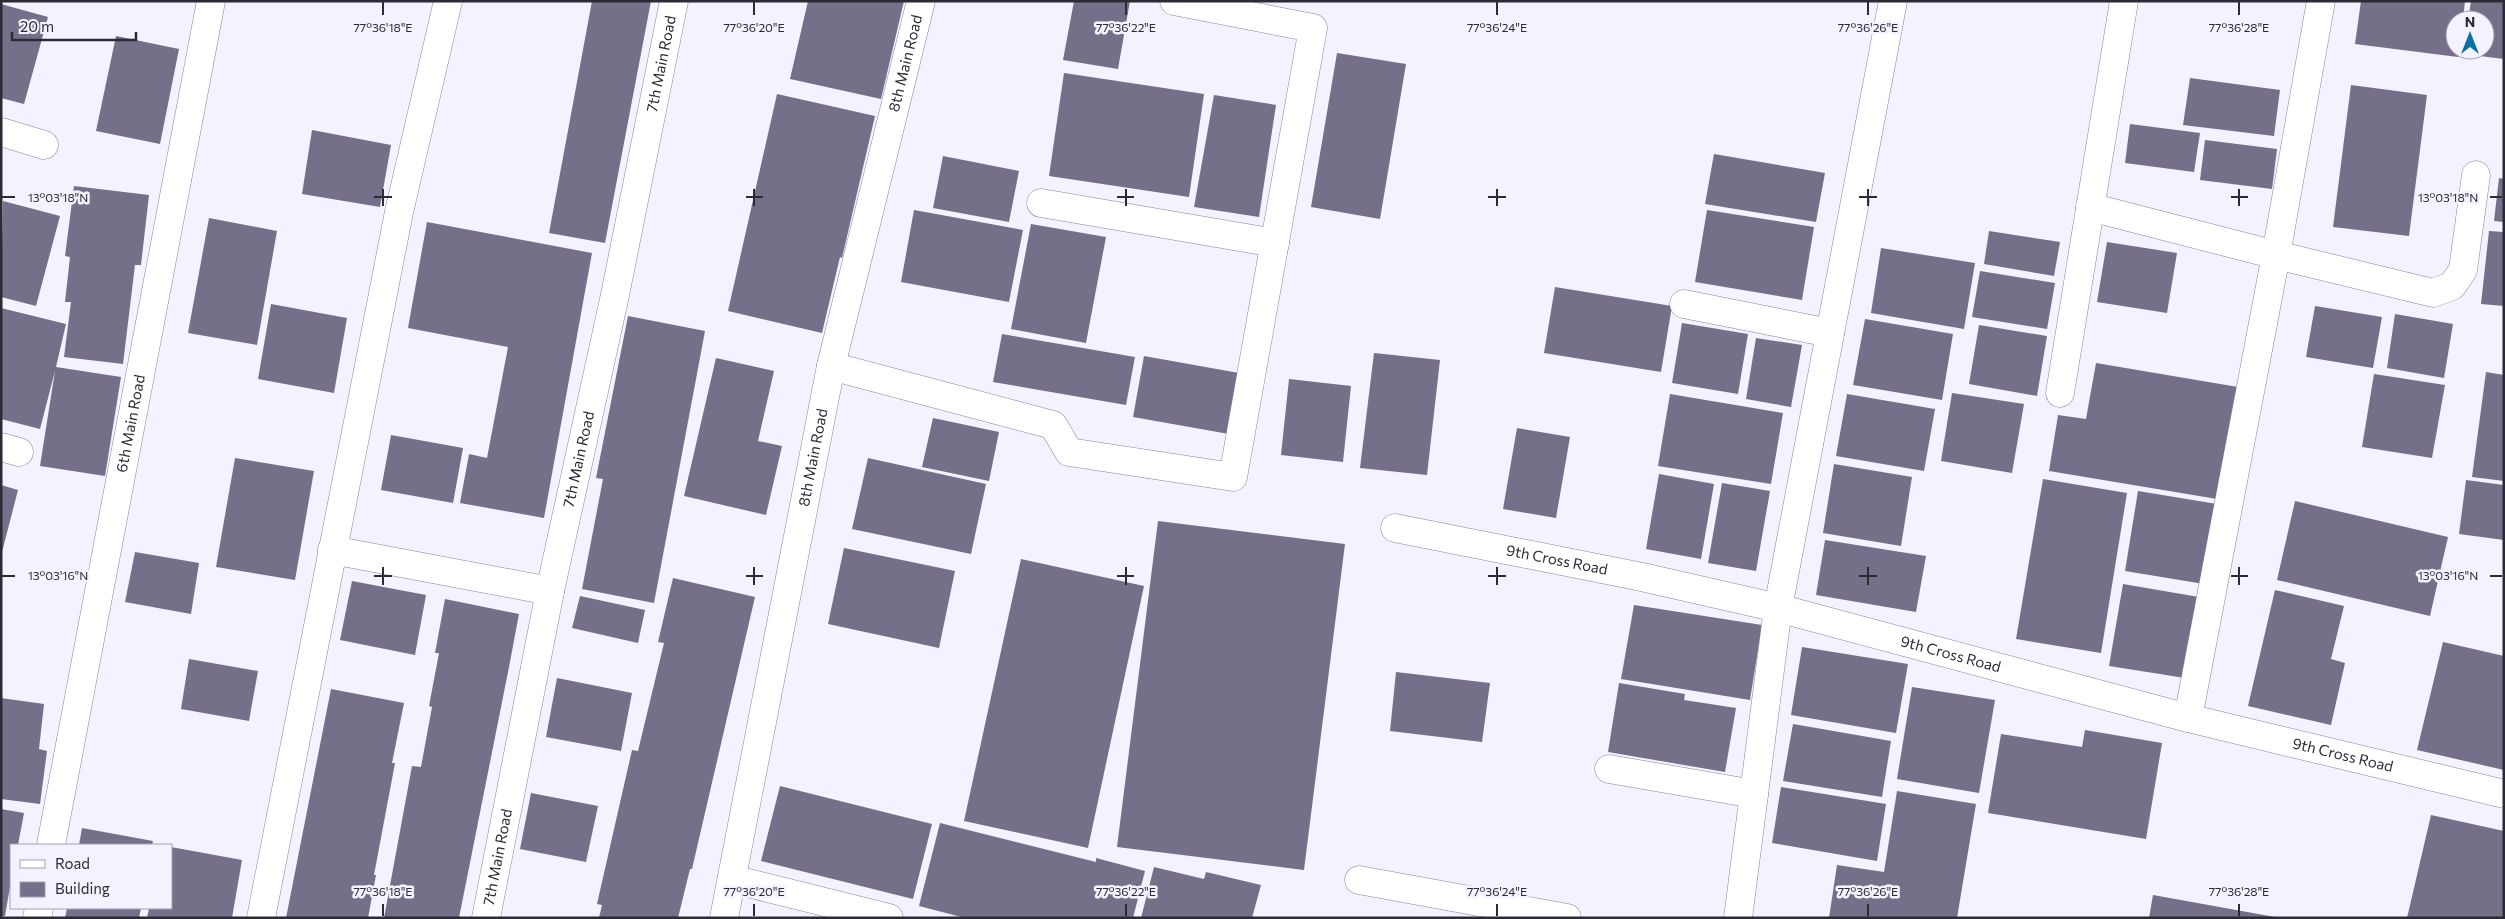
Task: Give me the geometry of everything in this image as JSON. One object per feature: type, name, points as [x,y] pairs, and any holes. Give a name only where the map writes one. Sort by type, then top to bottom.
[{"type":"street","name":"6th Main Road","points":[[51,844],[212,1]]},
{"type":"street","points":[[261,918],[398,212],[448,1]]},
{"type":"street","name":"7th Main Road","points":[[486,918],[550,590],[615,295],[674,1]]},
{"type":"street","name":"8th Main Road","points":[[724,918],[831,366],[921,1]]},
{"type":"street","points":[[831,366],[1053,425],[1069,452],[1233,477],[1313,28],[1174,1]]},
{"type":"street","points":[[1738,918],[1778,608],[1893,1]]},
{"type":"street","points":[[2060,393],[2124,1]]},
{"type":"street","points":[[2188,718],[2276,255],[2321,1]]},
{"type":"street","points":[[1,132],[44,145]]},
{"type":"street","points":[[2090,207],[2433,293],[2452,286],[2463,270],[2476,175]]},
{"type":"street","points":[[1041,203],[1275,243]]},
{"type":"street","points":[[1684,304],[1830,333]]},
{"type":"street","name":"9th Cross Road","points":[[1395,528],[1642,577],[1778,608],[2188,718],[2504,794]]},
{"type":"street","points":[[332,550],[550,590]]},
{"type":"street","points":[[1609,769],[1754,794]]},
{"type":"street","points":[[732,879],[889,918]]},
{"type":"street","points":[[1359,880],[1567,918]]},
{"type":"building","points":[[592,1],[651,1],[605,243],[549,233]]},
{"type":"building","points":[[808,1],[904,1],[881,99],[790,79]]},
{"type":"building","points":[[1074,1],[1130,1],[1118,69],[1063,60]]},
{"type":"building","points":[[2361,1],[2465,1],[2464,10],[2445,10],[2445,55],[2355,44]]},
{"type":"building","points":[[2471,1],[2504,1],[2504,59],[2495,58],[2495,10],[2470,10]]},
{"type":"building","points":[[1,4],[48,17],[24,104],[1,98]]},
{"type":"building","points":[[116,36],[179,49],[160,144],[96,131]]},
{"type":"building","points":[[1337,53],[1406,64],[1380,219],[1311,207]]},
{"type":"building","points":[[1064,73],[1204,94],[1189,197],[1049,176]]},
{"type":"building","points":[[2190,78],[2280,90],[2274,136],[2183,125]]},
{"type":"building","points":[[2351,85],[2427,95],[2409,236],[2333,227]]},
{"type":"building","points":[[777,94],[875,116],[842,258],[840,257],[822,333],[728,311]]},
{"type":"building","points":[[1214,95],[1276,105],[1259,217],[1194,207]]},
{"type":"building","points":[[2130,124],[2200,133],[2194,172],[2125,163]]},
{"type":"building","points":[[312,130],[391,145],[380,207],[302,194]]},
{"type":"building","points":[[2205,140],[2277,149],[2272,189],[2200,180]]},
{"type":"building","points":[[1714,154],[1825,173],[1816,222],[1705,204]]},
{"type":"building","points":[[943,156],[1019,171],[1009,222],[933,208]]},
{"type":"building","points":[[2499,178],[2504,179],[2504,222],[2494,221]]},
{"type":"building","points":[[74,186],[149,195],[141,265],[135,265],[123,364],[64,357],[71,302],[65,302],[70,257],[65,256]]},
{"type":"building","points":[[3,201],[60,216],[36,306],[1,297]]},
{"type":"building","points":[[914,210],[1023,230],[1009,302],[901,282]]},
{"type":"building","points":[[1707,210],[1814,227],[1802,300],[1695,282]]},
{"type":"building","points":[[209,218],[277,231],[257,345],[188,333]]},
{"type":"building","points":[[427,222],[592,253],[544,518],[460,503],[469,454],[487,458],[508,347],[408,328]]},
{"type":"building","points":[[1031,224],[1106,237],[1086,343],[1011,329]]},
{"type":"building","points":[[1989,231],[2060,242],[2054,276],[1984,264]]},
{"type":"building","points":[[2489,231],[2504,232],[2504,306],[2481,304]]},
{"type":"building","points":[[2107,242],[2177,253],[2167,313],[2097,302]]},
{"type":"building","points":[[1881,248],[1975,263],[1964,329],[1871,313]]},
{"type":"building","points":[[1980,271],[2055,283],[2047,329],[1972,317]]},
{"type":"building","points":[[1555,287],[1672,306],[1661,372],[1544,353]]},
{"type":"building","points":[[271,304],[347,318],[334,393],[258,379]]},
{"type":"building","points":[[2315,306],[2382,317],[2373,368],[2306,357]]},
{"type":"building","points":[[1,308],[66,324],[56,367],[121,377],[105,476],[40,466],[55,371],[40,429],[1,419]]},
{"type":"building","points":[[2395,314],[2453,324],[2444,378],[2387,368]]},
{"type":"building","points":[[628,316],[705,331],[654,603],[582,589],[603,479],[596,478]]},
{"type":"building","points":[[1865,319],[1953,334],[1942,400],[1853,385]]},
{"type":"building","points":[[1682,323],[1748,334],[1738,394],[1672,383]]},
{"type":"building","points":[[1979,325],[2047,336],[2037,396],[1969,384]]},
{"type":"building","points":[[1002,334],[1135,357],[1126,405],[993,382]]},
{"type":"building","points":[[1756,338],[1802,345],[1791,407],[1746,399]]},
{"type":"building","points":[[1374,353],[1440,360],[1427,475],[1360,468]]},
{"type":"building","points":[[1144,356],[1239,373],[1229,434],[1133,417]]},
{"type":"building","points":[[716,358],[774,371],[758,441],[782,446],[766,515],[684,496]]},
{"type":"building","points":[[2096,363],[2238,387],[2223,500],[2049,471],[2058,415],[2086,419]]},
{"type":"building","points":[[2486,372],[2504,375],[2504,481],[2472,477]]},
{"type":"building","points":[[2374,374],[2445,385],[2432,458],[2362,447]]},
{"type":"building","points":[[1289,379],[1351,386],[1343,462],[1281,455]]},
{"type":"building","points":[[1952,393],[2024,404],[2012,473],[1941,461]]},
{"type":"building","points":[[1670,394],[1783,413],[1771,484],[1658,466]]},
{"type":"building","points":[[1847,394],[1935,409],[1924,471],[1836,456]]},
{"type":"building","points":[[933,418],[999,432],[989,481],[922,467]]},
{"type":"building","points":[[1517,428],[1570,437],[1556,518],[1503,509]]},
{"type":"building","points":[[391,435],[463,448],[453,503],[381,490]]},
{"type":"building","points":[[235,458],[314,471],[295,580],[216,567]]},
{"type":"building","points":[[868,458],[986,484],[971,554],[852,529]]},
{"type":"building","points":[[1834,464],[1912,477],[1901,546],[1823,533]]},
{"type":"building","points":[[1659,474],[1714,484],[1701,559],[1646,549]]},
{"type":"building","points":[[2043,479],[2127,493],[2101,653],[2016,639]]},
{"type":"building","points":[[2466,480],[2504,485],[2504,540],[2459,534]]},
{"type":"building","points":[[1722,483],[1770,491],[1756,571],[1708,563]]},
{"type":"building","points":[[1,485],[18,490],[2,552],[1,552]]},
{"type":"building","points":[[2138,491],[2217,504],[2204,584],[2125,571]]},
{"type":"building","points":[[2295,501],[2448,537],[2430,616],[2277,580]]},
{"type":"building","points":[[1158,521],[1345,544],[1304,870],[1117,847]]},
{"type":"building","points":[[1825,540],[1926,556],[1916,612],[1816,595]]},
{"type":"building","points":[[844,548],[955,571],[939,648],[828,624]]},
{"type":"building","points":[[135,552],[199,563],[191,614],[125,602]]},
{"type":"building","points":[[1021,559],[1144,586],[1088,848],[964,821]]},
{"type":"building","points":[[673,578],[755,597],[692,869],[690,869],[678,918],[599,918],[602,905],[597,904],[632,750],[638,751],[664,643],[658,642]]},
{"type":"building","points":[[352,581],[426,595],[415,655],[340,640]]},
{"type":"building","points":[[2123,584],[2199,597],[2185,678],[2109,666]]},
{"type":"building","points":[[2275,590],[2344,606],[2331,659],[2345,663],[2331,725],[2248,706]]},
{"type":"building","points":[[580,596],[645,610],[638,643],[572,628]]},
{"type":"building","points":[[445,599],[519,614],[509,667],[459,918],[384,918],[412,766],[421,767],[432,707],[429,706],[439,653],[435,653]]},
{"type":"building","points":[[1634,605],[1762,625],[1750,700],[1621,679]]},
{"type":"building","points":[[2443,642],[2504,656],[2504,770],[2417,750]]},
{"type":"building","points":[[1802,647],[1908,664],[1896,733],[1791,715]]},
{"type":"building","points":[[189,659],[258,671],[249,721],[181,709]]},
{"type":"building","points":[[1396,672],[1490,683],[1482,742],[1390,731]]},
{"type":"building","points":[[557,678],[632,693],[621,751],[546,737]]},
{"type":"building","points":[[1619,683],[1685,694],[1684,700],[1736,708],[1725,772],[1608,752]]},
{"type":"building","points":[[1912,687],[1995,700],[1979,793],[1897,779]]},
{"type":"building","points":[[331,689],[404,703],[392,763],[395,763],[368,918],[286,918]]},
{"type":"building","points":[[1,698],[44,704],[39,749],[47,751],[40,804],[1,799]]},
{"type":"building","points":[[1793,724],[1891,741],[1882,797],[1783,781]]},
{"type":"building","points":[[2085,730],[2162,743],[2146,839],[1988,813],[2001,734],[2082,747]]},
{"type":"building","points":[[780,786],[932,824],[913,899],[761,861]]},
{"type":"building","points":[[1781,787],[1886,804],[1877,861],[1772,843]]},
{"type":"building","points":[[1897,791],[1976,804],[1957,918],[1829,918],[1837,865],[1884,872]]},
{"type":"building","points":[[531,793],[598,806],[586,862],[520,849]]},
{"type":"building","points":[[1,809],[24,813],[18,844],[10,844],[10,887],[5,916],[1,916]]},
{"type":"building","points":[[2431,815],[2504,831],[2504,918],[2407,918]]},
{"type":"building","points":[[940,823],[1096,862],[1096,858],[1145,871],[1133,918],[965,918],[919,906]]},
{"type":"building","points":[[82,828],[153,841],[152,844],[79,844]]},
{"type":"building","points":[[172,847],[242,860],[232,918],[147,918],[149,909],[172,909]]},
{"type":"building","points":[[1154,867],[1204,879],[1206,872],[1261,885],[1252,918],[1141,918]]},
{"type":"building","points":[[2153,895],[2275,917],[2275,918],[2149,918]]},
{"type":"building","points":[[67,909],[141,909],[139,918],[65,918]]}]
